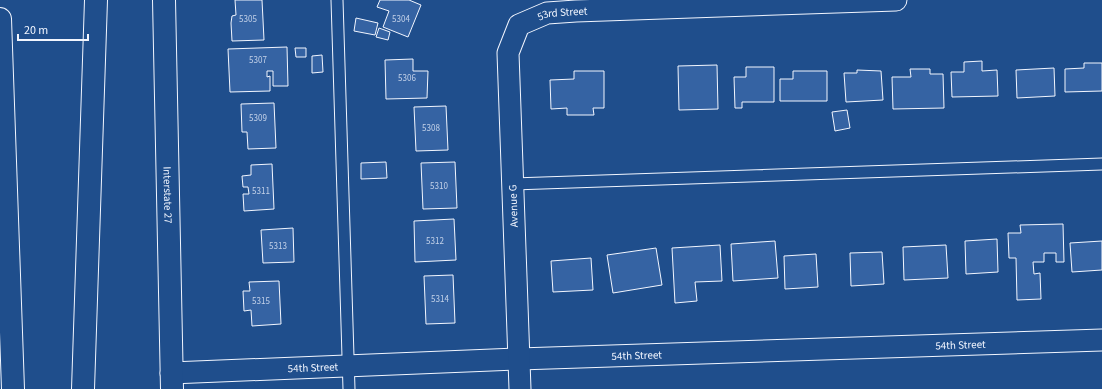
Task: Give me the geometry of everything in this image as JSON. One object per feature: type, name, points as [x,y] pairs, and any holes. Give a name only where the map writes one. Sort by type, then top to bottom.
[{"type":"main road","points":[[83,389],[96,0]]},
{"type":"main road","name":"Interstate 27","points":[[164,0],[172,381]]},
{"type":"main road","points":[[0,18],[13,389]]},
{"type":"street","name":"53rd Street","points":[[519,25],[547,13],[576,11],[896,0]]},
{"type":"street","name":"Avenue G","points":[[519,25],[508,53],[520,389]]},
{"type":"street","name":"54th Street","points":[[172,381],[348,366],[1102,340]]},
{"type":"lane","points":[[337,0],[349,389]]},
{"type":"lane","points":[[513,184],[1102,164]]},
{"type":"building","points":[[235,0],[262,0],[264,40],[232,41],[231,23],[232,16],[236,15]]},
{"type":"building","points":[[380,0],[409,0],[421,5],[408,37],[383,27],[389,11],[377,7]]},
{"type":"building","points":[[356,18],[378,23],[375,35],[354,31]]},
{"type":"building","points":[[379,28],[390,32],[388,40],[376,37]]},
{"type":"building","points":[[287,47],[288,86],[273,86],[273,71],[267,71],[267,77],[270,76],[270,91],[230,92],[228,49]]},
{"type":"building","points":[[295,48],[306,48],[306,57],[296,57]]},
{"type":"building","points":[[322,55],[323,72],[312,73],[312,56]]},
{"type":"building","points":[[413,59],[413,71],[428,71],[427,98],[386,99],[385,60]]},
{"type":"building","points":[[982,61],[982,71],[997,70],[998,96],[952,97],[951,72],[964,72],[964,62]]},
{"type":"building","points":[[1084,63],[1102,63],[1102,91],[1065,92],[1065,69],[1084,68]]},
{"type":"building","points":[[717,65],[718,109],[679,110],[678,66]]},
{"type":"building","points":[[746,67],[774,67],[774,102],[742,102],[742,108],[735,108],[734,77],[746,77]]},
{"type":"building","points":[[1054,68],[1055,96],[1017,98],[1016,70]]},
{"type":"building","points":[[910,69],[930,69],[930,74],[943,74],[944,108],[893,109],[892,77],[911,77]]},
{"type":"building","points":[[857,70],[881,71],[883,100],[846,102],[844,73],[857,73]]},
{"type":"building","points":[[574,71],[604,71],[604,108],[593,108],[594,115],[567,115],[567,108],[551,109],[550,80],[574,79]]},
{"type":"building","points":[[793,71],[827,71],[827,101],[780,101],[780,79],[793,79]]},
{"type":"building","points":[[274,103],[276,148],[248,149],[247,132],[242,132],[241,104]]},
{"type":"building","points":[[446,106],[448,150],[416,151],[414,107]]},
{"type":"building","points":[[847,110],[850,128],[835,131],[832,112]]},
{"type":"building","points":[[386,162],[387,178],[361,179],[361,163]]},
{"type":"building","points":[[455,162],[457,208],[423,209],[421,163]]},
{"type":"building","points":[[272,164],[274,209],[244,211],[243,194],[249,194],[248,187],[243,187],[242,176],[251,175],[251,165]]},
{"type":"building","points":[[454,219],[456,260],[415,262],[414,221]]},
{"type":"building","points":[[1063,224],[1064,262],[1056,262],[1056,253],[1044,253],[1044,262],[1033,262],[1034,274],[1040,273],[1041,299],[1017,300],[1016,258],[1009,258],[1008,233],[1021,233],[1020,225]]},
{"type":"building","points":[[293,228],[294,262],[263,263],[261,230]]},
{"type":"building","points":[[997,239],[998,272],[966,274],[965,241]]},
{"type":"building","points":[[775,241],[778,278],[733,281],[731,244]]},
{"type":"building","points":[[1102,241],[1102,270],[1072,272],[1070,243]]},
{"type":"building","points":[[720,245],[722,281],[695,282],[697,301],[675,303],[672,248]]},
{"type":"building","points":[[946,245],[948,278],[904,280],[903,247]]},
{"type":"building","points":[[656,248],[662,285],[613,293],[607,255]]},
{"type":"building","points":[[882,252],[884,284],[851,286],[850,253]]},
{"type":"building","points":[[816,254],[818,287],[785,289],[784,256]]},
{"type":"building","points":[[591,258],[593,290],[553,292],[551,261]]},
{"type":"building","points":[[453,275],[455,323],[426,324],[424,276]]},
{"type":"building","points":[[279,281],[281,324],[252,326],[251,310],[244,311],[243,291],[250,291],[249,282]]}]
